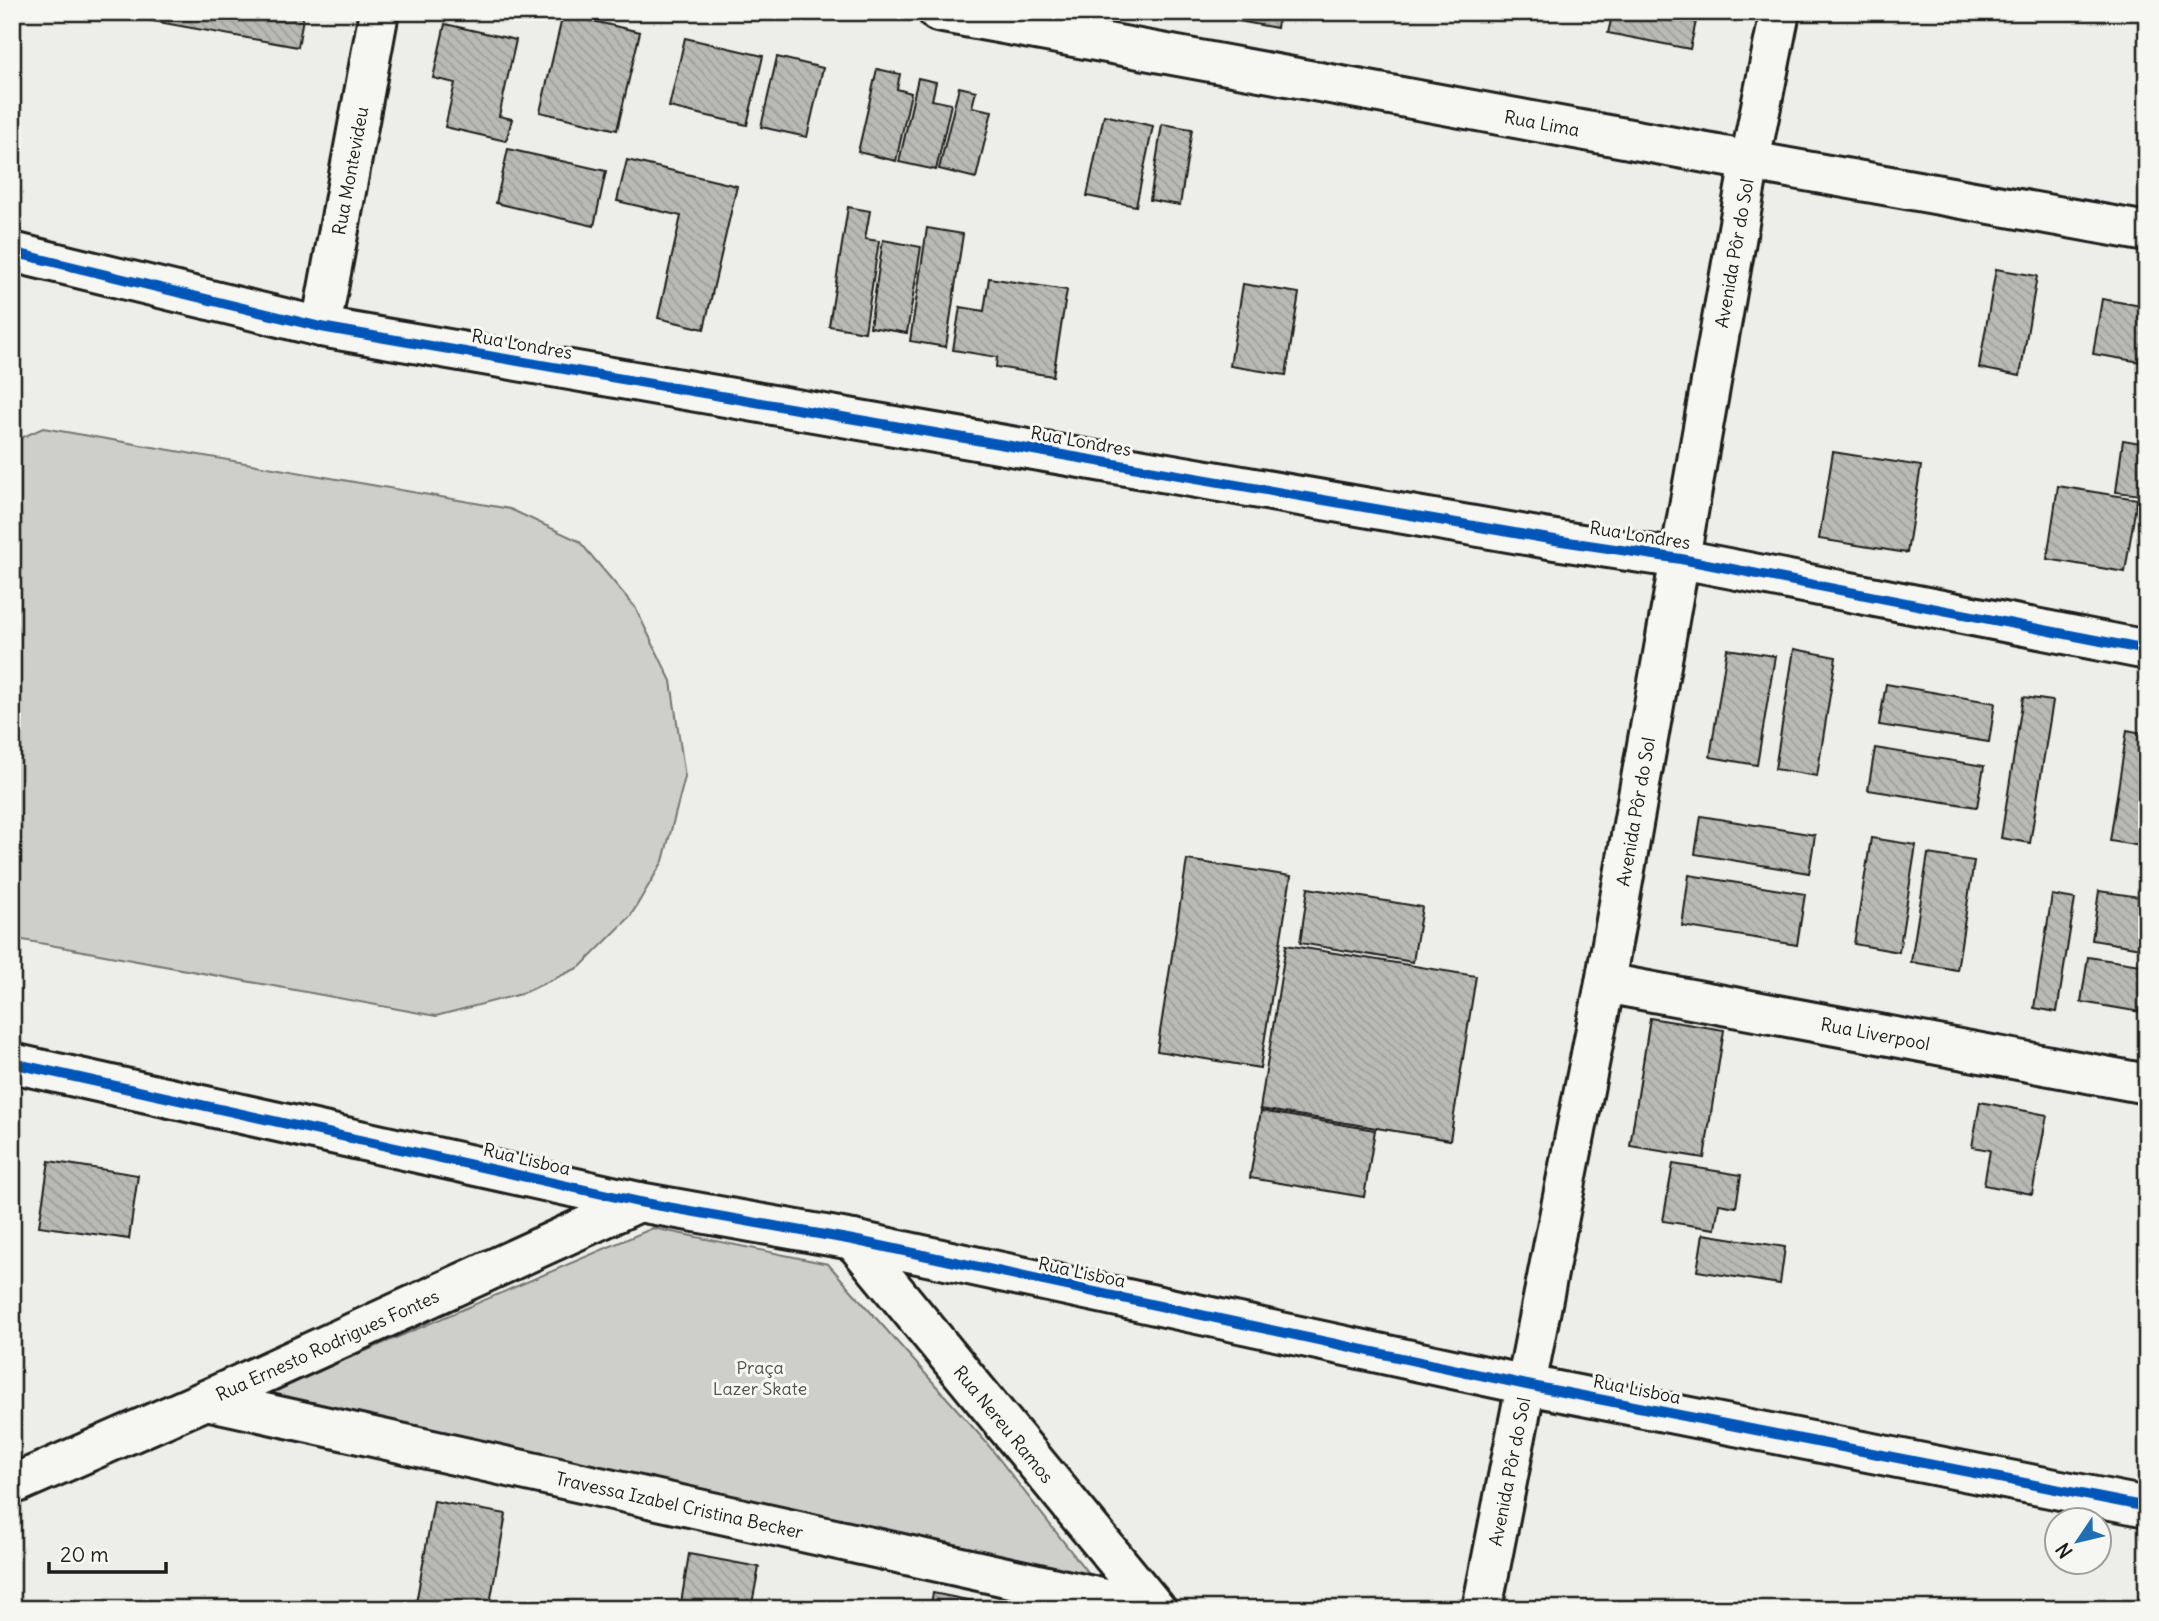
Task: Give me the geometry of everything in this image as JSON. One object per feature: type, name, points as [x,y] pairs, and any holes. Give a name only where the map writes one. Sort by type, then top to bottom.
[{"type":"street","name":"Rua Montevideu","points":[[321,327],[379,12]]},
{"type":"street","name":"Rua Lima","points":[[938,12],[2147,232]]},
{"type":"street","name":"Avenida Pôr do Sol","points":[[1482,1609],[1605,983],[1751,161],[1780,12]]},
{"type":"street","name":"Rua Londres","points":[[12,252],[321,327],[1555,540],[1681,559],[2147,650]]},
{"type":"street","name":"Rua Liverpool","points":[[1605,983],[2147,1084]]},
{"type":"street","name":"Rua Lisboa","points":[[12,1063],[639,1202],[853,1240],[1527,1385],[2147,1507]]},
{"type":"street","name":"Rua Ernesto Rodrigues Fontes","points":[[19,1478],[206,1400],[639,1202]]},
{"type":"street","name":"Rua Nereu Ramos","points":[[853,1240],[1154,1609]]},
{"type":"street","name":"Travessa Izabel Cristina Becker","points":[[206,1400],[1154,1609]]},
{"type":"green space","points":[[43,428],[510,509],[579,541],[635,607],[671,681],[685,777],[663,861],[630,917],[580,967],[521,994],[436,1016],[12,938],[12,442]]},
{"type":"green space","name":"Praça Lazer Skate","points":[[653,1228],[828,1264],[985,1441],[1094,1581],[265,1394]]},
{"type":"building","points":[[148,12],[304,12],[298,47],[147,20]]},
{"type":"building","points":[[1217,12],[1279,12],[1277,28],[1216,17]]},
{"type":"building","points":[[1613,12],[1698,12],[1690,49],[1608,33]]},
{"type":"building","points":[[563,14],[640,32],[617,130],[540,112]]},
{"type":"building","points":[[445,24],[516,40],[499,116],[512,119],[506,141],[445,127],[455,83],[433,78]]},
{"type":"building","points":[[685,38],[763,56],[747,125],[669,107]]},
{"type":"building","points":[[777,57],[823,68],[807,137],[761,127]]},
{"type":"building","points":[[877,69],[900,74],[897,89],[911,93],[896,161],[858,152]]},
{"type":"building","points":[[918,78],[936,82],[932,100],[951,104],[936,170],[899,162]]},
{"type":"building","points":[[959,87],[976,91],[972,107],[992,111],[976,178],[939,169]]},
{"type":"building","points":[[1104,115],[1153,126],[1136,206],[1087,196]]},
{"type":"building","points":[[1162,124],[1192,129],[1180,205],[1150,200]]},
{"type":"building","points":[[508,149],[606,171],[594,226],[496,203]]},
{"type":"building","points":[[627,160],[737,186],[704,329],[658,318],[681,216],[617,201]]},
{"type":"building","points":[[848,207],[870,211],[865,239],[879,241],[865,332],[829,326]]},
{"type":"building","points":[[927,228],[963,234],[946,347],[910,341]]},
{"type":"building","points":[[883,240],[921,247],[907,333],[870,327]]},
{"type":"building","points":[[1996,269],[2037,276],[2020,376],[1979,368]]},
{"type":"building","points":[[989,278],[1067,290],[1053,376],[996,367],[997,357],[953,350],[960,307],[984,311]]},
{"type":"building","points":[[1243,284],[1299,293],[1286,375],[1230,366]]},
{"type":"building","points":[[2102,299],[2147,307],[2147,363],[2093,354]]},
{"type":"building","points":[[2123,440],[2147,444],[2141,495],[2116,492]]},
{"type":"building","points":[[1833,452],[1921,466],[1907,553],[1819,539]]},
{"type":"building","points":[[2058,486],[2137,499],[2125,572],[2047,559]]},
{"type":"building","points":[[1727,649],[1775,656],[1757,765],[1710,757]]},
{"type":"building","points":[[1794,649],[1836,657],[1817,776],[1775,769]]},
{"type":"building","points":[[1886,684],[1995,703],[1989,742],[1879,725]]},
{"type":"building","points":[[2023,697],[2053,701],[2030,843],[2001,838]]},
{"type":"building","points":[[2127,730],[2147,734],[2147,847],[2110,841]]},
{"type":"building","points":[[1875,748],[1984,766],[1977,807],[1868,790]]},
{"type":"building","points":[[1701,816],[1815,835],[1809,873],[1695,854]]},
{"type":"building","points":[[1871,838],[1916,845],[1899,952],[1854,944]]},
{"type":"building","points":[[1928,854],[1974,861],[1957,970],[1911,962]]},
{"type":"building","points":[[1187,860],[1291,876],[1260,1068],[1157,1051]]},
{"type":"building","points":[[1689,875],[1805,894],[1797,945],[1682,926]]},
{"type":"building","points":[[1308,888],[1422,907],[1413,962],[1300,943]]},
{"type":"building","points":[[2099,891],[2147,898],[2147,949],[2092,940]]},
{"type":"building","points":[[2052,895],[2075,899],[2057,1012],[2034,1008]]},
{"type":"building","points":[[1286,945],[1476,976],[1450,1140],[1260,1109]]},
{"type":"building","points":[[2088,957],[2147,966],[2147,1013],[2081,1002]]},
{"type":"building","points":[[1650,1018],[1724,1030],[1704,1158],[1630,1146]]},
{"type":"building","points":[[1980,1102],[2047,1115],[2032,1194],[1984,1185],[1990,1150],[1972,1147]]},
{"type":"building","points":[[1261,1111],[1375,1130],[1364,1197],[1250,1178]]},
{"type":"building","points":[[49,1161],[138,1175],[129,1239],[39,1226]]},
{"type":"building","points":[[1673,1164],[1741,1175],[1736,1207],[1719,1204],[1715,1229],[1663,1221]]},
{"type":"building","points":[[1703,1234],[1785,1247],[1780,1284],[1697,1271]]},
{"type":"building","points":[[434,1501],[506,1514],[489,1609],[415,1609]]},
{"type":"building","points":[[689,1554],[759,1567],[751,1609],[680,1609]]},
{"type":"building","points":[[933,1593],[997,1606],[997,1609],[930,1609]]},
{"type":"cycle path","points":[[12,252],[321,327],[1555,540],[1681,559],[2147,650]]},
{"type":"cycle path","points":[[12,1063],[639,1202],[853,1240],[1527,1385],[2147,1507]]}]
